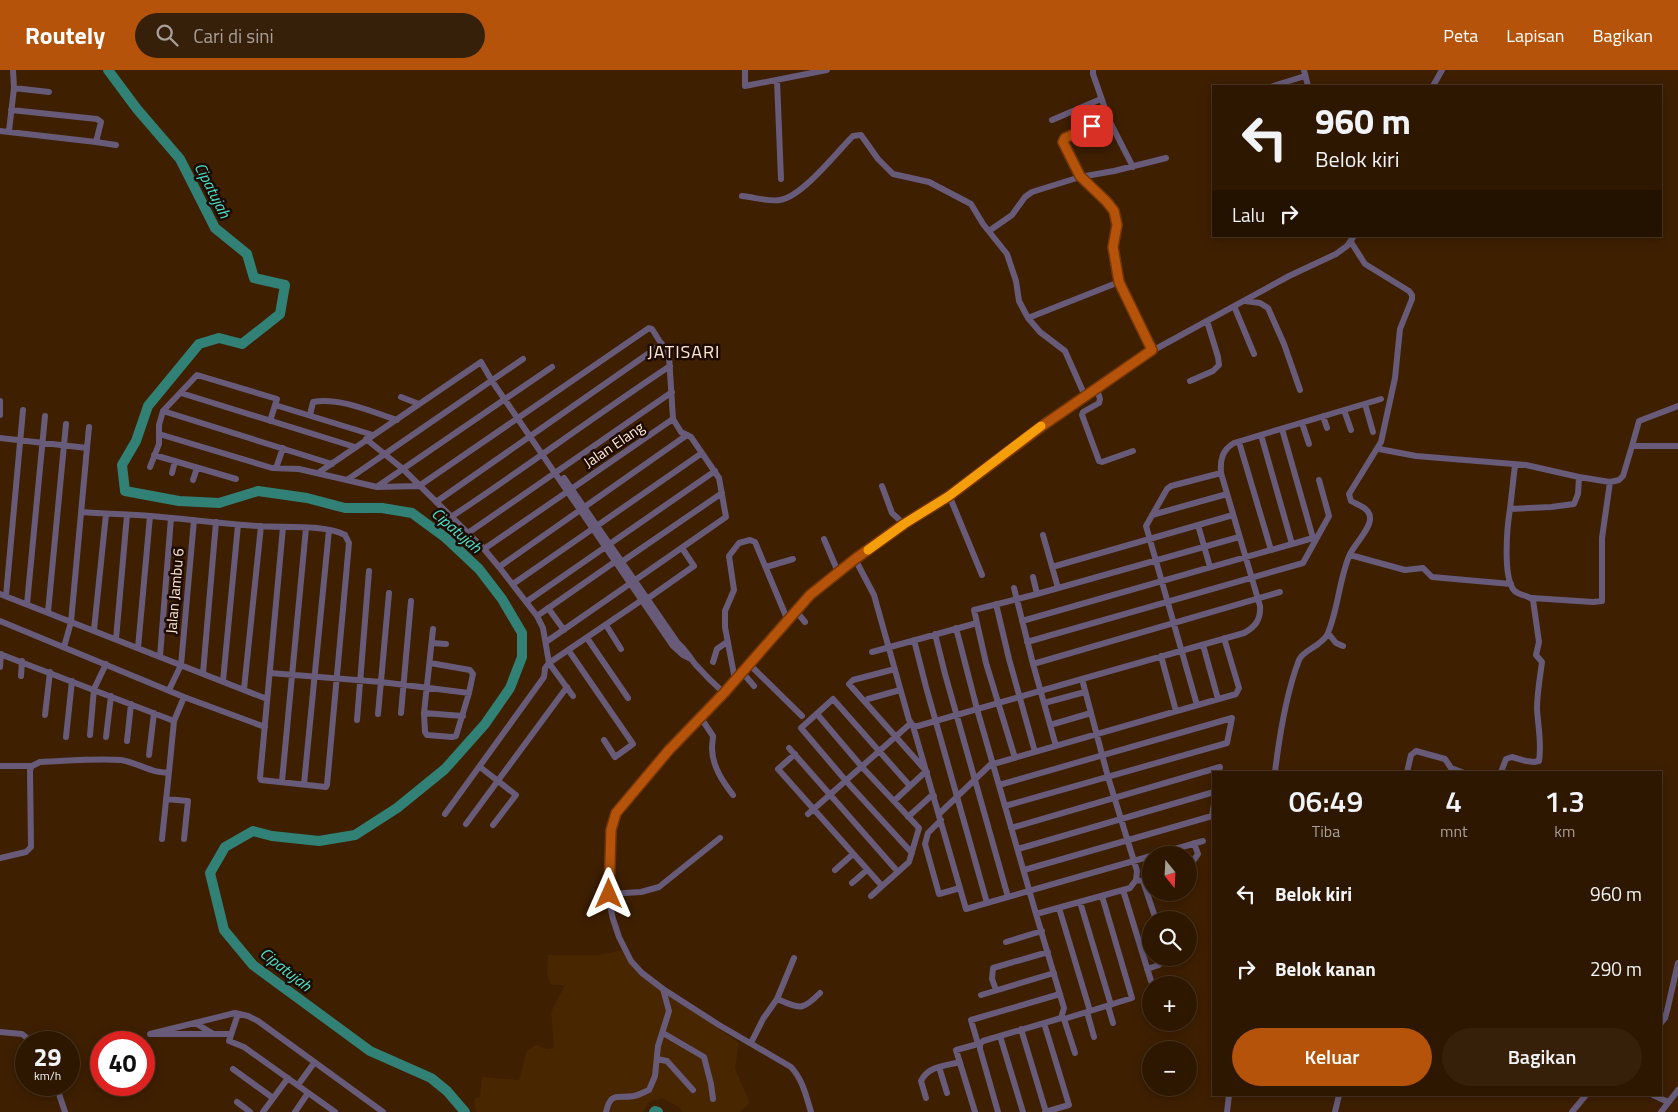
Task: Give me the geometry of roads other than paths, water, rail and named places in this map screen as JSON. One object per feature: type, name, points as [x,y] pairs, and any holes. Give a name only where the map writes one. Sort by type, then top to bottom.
[{"type":"street","points":[[9,132],[14,88],[13,70]]},
{"type":"street","points":[[745,70],[745,86],[827,70]]},
{"type":"street","points":[[1093,70],[1109,120],[1133,167]]},
{"type":"street","points":[[1433,85],[1442,70]]},
{"type":"street","points":[[1275,85],[1304,73],[1308,85]]},
{"type":"street","points":[[777,80],[781,179]]},
{"type":"street","points":[[14,88],[49,92]]},
{"type":"street","points":[[1052,120],[1101,99]]},
{"type":"street","points":[[11,110],[97,119],[101,122],[96,142]]},
{"type":"street","points":[[1109,120],[1064,139],[1067,150],[1080,176],[1107,202],[1115,216],[1117,225],[1113,247],[1119,282],[1152,350]]},
{"type":"street","points":[[0,131],[116,145]]},
{"type":"street","points":[[742,196],[774,200],[788,198],[800,190],[853,136],[861,135],[889,171],[901,176],[924,180],[968,202],[1007,254],[1016,281],[1019,301],[1028,318],[1040,332],[1065,351],[1085,396]]},
{"type":"street","points":[[989,231],[1012,215],[1030,193],[1080,176],[1133,167],[1166,158]]},
{"type":"street","points":[[811,1112],[804,1088],[791,1067],[662,989],[642,974],[632,961],[625,950],[613,919],[609,894],[611,830],[616,813],[669,750],[724,693],[796,611],[814,592],[838,572],[904,524],[949,496],[1045,424],[1152,350],[1289,276],[1336,254],[1352,239],[1365,264],[1409,291],[1413,297],[1400,329],[1392,395],[1379,449],[1349,494],[1351,501],[1368,511],[1370,519],[1368,526],[1350,554],[1328,632],[1320,644],[1300,659],[1286,710],[1275,771]]},
{"type":"street","points":[[1028,318],[1119,282]]},
{"type":"street","points":[[1245,301],[1265,305],[1270,311],[1300,390]]},
{"type":"street","points":[[1234,306],[1254,354]]},
{"type":"street","points":[[1190,381],[1212,371],[1218,365],[1218,356],[1207,321]]},
{"type":"street","points":[[159,434],[276,468],[299,468],[377,487],[419,486],[648,328],[652,329],[669,356],[673,419],[681,432],[691,437],[719,478],[726,517],[546,642]]},
{"type":"street","points":[[436,502],[662,344]]},
{"type":"street","points":[[347,480],[523,359]]},
{"type":"street","points":[[318,473],[481,362],[644,599],[677,642],[687,651],[691,659],[724,693]]},
{"type":"street","points":[[451,517],[670,366]]},
{"type":"street","points":[[377,487],[552,367]]},
{"type":"street","points":[[150,466],[159,444],[159,425],[164,411],[197,375],[277,399],[270,421]]},
{"type":"street","points":[[1097,388],[1100,401],[1083,412],[1082,415],[1099,461],[1102,462],[1133,451]]},
{"type":"street","points":[[468,533],[672,392]]},
{"type":"street","points":[[180,393],[355,447]]},
{"type":"street","points":[[401,397],[419,404]]},
{"type":"street","points":[[811,812],[878,752],[912,725],[957,715],[1203,645],[1244,633],[1251,629],[1261,614],[1220,472],[1222,454],[1228,447],[1239,442],[1381,399]]},
{"type":"street","points":[[310,415],[313,402],[322,400],[335,401],[397,420]]},
{"type":"street","points":[[0,401],[0,415]]},
{"type":"street","points":[[1365,404],[1373,432]]},
{"type":"street","points":[[275,405],[373,435]]},
{"type":"street","points":[[1379,449],[1416,456],[1543,468],[1578,477],[1610,482],[1623,476],[1639,421],[1678,406]]},
{"type":"street","points":[[24,410],[3,595],[267,699]]},
{"type":"street","points":[[1344,410],[1351,430]]},
{"type":"street","points":[[164,411],[332,464]]},
{"type":"street","points":[[27,604],[45,416]]},
{"type":"street","points":[[1323,416],[1327,428]]},
{"type":"street","name":"Jalan Elang","points":[[484,549],[673,419]]},
{"type":"street","points":[[1302,423],[1309,444]]},
{"type":"street","points":[[48,612],[66,424]]},
{"type":"street","points":[[64,646],[72,622],[89,427]]},
{"type":"street","points":[[1162,581],[1313,538],[1282,429]]},
{"type":"street","points":[[500,567],[687,435]]},
{"type":"street","points":[[1261,435],[1292,544]]},
{"type":"street","points":[[0,438],[87,448]]},
{"type":"street","points":[[366,439],[402,469],[500,567],[537,616],[543,628],[549,663],[572,696]]},
{"type":"street","points":[[1239,442],[1271,550]]},
{"type":"street","points":[[1632,446],[1678,446]]},
{"type":"street","points":[[276,468],[283,448]]},
{"type":"street","points":[[513,584],[702,453]]},
{"type":"street","points":[[154,455],[236,479]]},
{"type":"street","points":[[172,473],[175,462]]},
{"type":"street","points":[[1515,465],[1506,542],[1511,584],[1517,593],[1532,598],[1602,601],[1602,538],[1610,482]]},
{"type":"street","points":[[193,480],[197,468]]},
{"type":"street","points":[[526,602],[715,472]]},
{"type":"street","points":[[1197,705],[1146,526],[1164,492],[1171,486],[1220,472]]},
{"type":"street","points":[[1510,509],[1574,504],[1578,494],[1578,477]]},
{"type":"street","points":[[1027,642],[1303,563],[1330,516],[1319,480]]},
{"type":"street","points":[[882,486],[892,513],[904,524]]},
{"type":"street","points":[[537,616],[722,493]]},
{"type":"street","points":[[1152,515],[1227,494]]},
{"type":"street","points":[[949,496],[982,575]]},
{"type":"street","points":[[82,512],[150,516],[238,525],[306,528],[329,530],[347,537],[349,543],[327,786],[260,779],[283,527]]},
{"type":"street","points":[[94,630],[106,514]]},
{"type":"street","points":[[116,639],[127,515]]},
{"type":"street","points":[[1052,567],[1233,515]]},
{"type":"street","points":[[138,648],[150,516]]},
{"type":"street","points":[[160,656],[172,518]]},
{"type":"street","name":"Jalan Jambu 6","points":[[169,690],[181,664],[194,520]]},
{"type":"street","points":[[203,673],[216,522]]},
{"type":"street","points":[[223,681],[238,525]]},
{"type":"street","points":[[1198,525],[1210,567]]},
{"type":"street","points":[[244,689],[261,526]]},
{"type":"street","points":[[282,782],[306,528]]},
{"type":"street","points":[[304,784],[329,530]]},
{"type":"street","points":[[1043,535],[1058,588]]},
{"type":"street","points":[[1015,758],[986,664],[974,610],[1017,600],[1239,537]]},
{"type":"street","points":[[824,539],[838,572]]},
{"type":"street","points":[[735,680],[727,642],[725,611],[734,590],[729,555],[739,543],[745,540],[752,540],[766,567],[788,621]]},
{"type":"street","points":[[445,814],[544,677],[549,663],[694,566],[682,548]]},
{"type":"street","points":[[1350,554],[1405,570],[1423,568],[1432,577],[1511,584]]},
{"type":"street","points":[[766,567],[793,558]]},
{"type":"street","points":[[1022,621],[1245,558]]},
{"type":"street","points":[[855,559],[874,595],[900,690],[927,772],[966,909],[1142,858]]},
{"type":"street","points":[[357,720],[369,571]]},
{"type":"street","points":[[1032,577],[1037,594]]},
{"type":"street","points":[[1014,588],[1056,746]]},
{"type":"street","points":[[1033,664],[1280,592]]},
{"type":"street","points":[[378,714],[389,593]]},
{"type":"street","points":[[1501,771],[1506,759],[1512,756],[1534,762],[1539,761],[1540,734],[1537,704],[1542,662],[1536,655],[1539,642],[1532,598]]},
{"type":"street","points":[[401,713],[412,601]]},
{"type":"street","points":[[996,604],[1035,752]]},
{"type":"street","points":[[548,608],[564,630]]},
{"type":"street","points":[[796,611],[805,622]]},
{"type":"street","points":[[0,621],[184,697],[265,726]]},
{"type":"street","points":[[872,652],[977,623]]},
{"type":"street","points":[[606,625],[622,649]]},
{"type":"street","points":[[956,628],[977,709],[1064,1008],[1062,1018],[1075,1054]]},
{"type":"street","points":[[430,663],[470,670],[473,674],[458,734],[454,737],[429,736],[425,732],[424,713],[433,629]]},
{"type":"street","points":[[1328,632],[1336,643],[1343,646]]},
{"type":"street","points":[[935,634],[1008,897]]},
{"type":"street","points":[[587,638],[628,698]]},
{"type":"street","points":[[960,888],[939,894],[924,844],[928,833],[940,817],[975,779],[993,764],[1236,694],[1239,688],[1224,638]]},
{"type":"street","points":[[914,640],[987,903]]},
{"type":"street","points":[[713,662],[717,649],[727,642]]},
{"type":"street","points":[[432,643],[446,644]]},
{"type":"street","points":[[1203,645],[1218,699]]},
{"type":"street","points":[[569,651],[633,744],[615,756],[604,740]]},
{"type":"street","points":[[0,666],[1,654],[174,721]]},
{"type":"street","points":[[1161,656],[1176,711]]},
{"type":"street","points":[[21,676],[22,662]]},
{"type":"street","points":[[90,735],[94,689],[106,664]]},
{"type":"street","points":[[749,664],[802,716]]},
{"type":"street","points":[[894,669],[853,680],[849,684],[927,772]]},
{"type":"street","points":[[45,715],[50,672]]},
{"type":"street","points":[[742,672],[754,686]]},
{"type":"street","points":[[270,673],[381,682],[469,693]]},
{"type":"street","points":[[1082,679],[1114,798],[1140,881],[1152,911]]},
{"type":"street","points":[[66,738],[72,681]]},
{"type":"street","points":[[466,824],[566,688]]},
{"type":"street","points":[[865,702],[868,699],[900,690]]},
{"type":"street","points":[[1044,703],[1085,692]]},
{"type":"street","points":[[106,737],[111,696]]},
{"type":"street","points":[[162,839],[174,721],[184,697]]},
{"type":"street","points":[[910,786],[833,699],[801,728],[846,781],[912,853]]},
{"type":"street","points":[[127,741],[131,704]]},
{"type":"street","points":[[149,755],[154,713]]},
{"type":"street","points":[[424,713],[463,716]]},
{"type":"street","points":[[1050,725],[1091,713]]},
{"type":"street","points":[[817,714],[862,767],[919,828],[909,862],[871,896]]},
{"type":"street","points":[[700,718],[713,736],[712,750],[719,774],[733,795]]},
{"type":"street","points":[[999,785],[1232,718],[1227,743],[1005,806]]},
{"type":"street","points":[[789,748],[898,872]]},
{"type":"street","points":[[1407,771],[1411,755],[1416,751],[1445,759],[1451,768],[1459,771]]},
{"type":"street","points":[[794,754],[778,769],[811,812],[882,886]]},
{"type":"street","points":[[0,766],[32,766],[40,762],[110,760],[131,762],[157,772],[169,772]]},
{"type":"street","points":[[0,858],[26,852],[30,847],[30,770],[32,766]]},
{"type":"street","points":[[480,767],[516,795],[493,825]]},
{"type":"street","points":[[1012,828],[1220,767],[1219,771]]},
{"type":"street","points":[[894,801],[927,772]]},
{"type":"street","points":[[1018,849],[1212,793]]},
{"type":"street","points":[[908,817],[930,797],[934,796]]},
{"type":"street","points":[[166,799],[188,801],[184,839]]},
{"type":"street","points":[[1024,870],[1212,816]]},
{"type":"street","points":[[609,894],[641,892],[659,887],[720,838]]},
{"type":"street","points":[[1184,846],[1202,840]]},
{"type":"street","points":[[835,870],[853,854]]},
{"type":"street","points":[[852,883],[867,870]]},
{"type":"street","points":[[1036,914],[1130,888],[1140,881]]},
{"type":"street","points":[[1123,890],[1149,976]]},
{"type":"street","points":[[975,1112],[956,1050],[1044,1022],[1088,1012],[1132,998],[1102,896]]},
{"type":"street","points":[[1080,902],[1113,1023]]},
{"type":"street","points":[[1059,908],[1094,1037]]},
{"type":"street","points":[[1006,942],[1042,931]]},
{"type":"street","points":[[996,990],[992,979],[992,968],[1048,952]]},
{"type":"street","points":[[751,1043],[763,1019],[777,999],[794,958]]},
{"type":"street","points":[[1662,1022],[1667,1011],[1678,963]]},
{"type":"street","points":[[1147,968],[1153,966]]},
{"type":"street","points":[[981,995],[1054,973]]},
{"type":"street","points":[[606,1112],[611,1098],[616,1096],[634,1096],[649,1090],[655,1076],[658,1046],[669,1011],[662,989]]},
{"type":"street","points":[[777,999],[799,1007],[805,1006],[820,993]]},
{"type":"street","points":[[998,1112],[971,1020],[1060,994]]},
{"type":"street","points":[[1129,999],[1132,1008]]},
{"type":"street","points":[[238,1014],[229,1041],[244,1047],[298,1085],[330,1111]]},
{"type":"street","points":[[231,1034],[150,1034],[238,1014],[248,1016],[383,1112]]},
{"type":"street","points":[[1021,1029],[1045,1112],[1069,1105],[1044,1022]]},
{"type":"street","points":[[195,1023],[214,1034]]},
{"type":"street","points":[[0,1032],[15,1033]]},
{"type":"street","points":[[663,1033],[704,1057],[713,1099]]},
{"type":"street","points":[[1000,1036],[1023,1112]]},
{"type":"street","points":[[657,1058],[667,1061],[693,1090]]},
{"type":"street","points":[[298,1085],[314,1062]]},
{"type":"street","points":[[926,1098],[921,1081],[924,1074],[929,1070],[960,1062]]},
{"type":"street","points":[[939,1067],[947,1093]]},
{"type":"street","points":[[233,1069],[273,1098]]},
{"type":"street","points":[[264,1112],[288,1078]]},
{"type":"street","points":[[1661,1112],[1678,1090]]},
{"type":"street","points":[[294,1112],[308,1093]]},
{"type":"street","points":[[60,1096],[65,1112]]},
{"type":"street","points":[[1227,1112],[1229,1096]]},
{"type":"street","points":[[1335,1112],[1339,1096]]},
{"type":"street","points":[[1572,1112],[1585,1096]]},
{"type":"street","points":[[1655,1096],[1668,1102]]},
{"type":"street","points":[[237,1102],[250,1112]]},
{"type":"waterway","name":"Cipatujah","points":[[108,70],[137,109],[180,159],[215,228],[247,254],[254,278],[285,285],[280,314],[242,344],[219,338],[199,344],[148,406],[136,441],[122,465],[125,491],[179,501],[219,503],[258,491],[307,498],[345,508],[382,508],[412,513],[446,538],[479,569],[502,599],[522,633],[522,657],[510,688],[485,724],[445,769],[397,808],[355,835],[319,841],[272,836],[253,831],[225,847],[210,873],[224,930],[253,965],[370,1051],[431,1078],[447,1091],[465,1112]]},
{"type":"waterway","name":"Cipatujah","points":[[654,1112],[658,1112]]},
{"type":"district","name":"JATISARI","points":[[684,352]]}]
